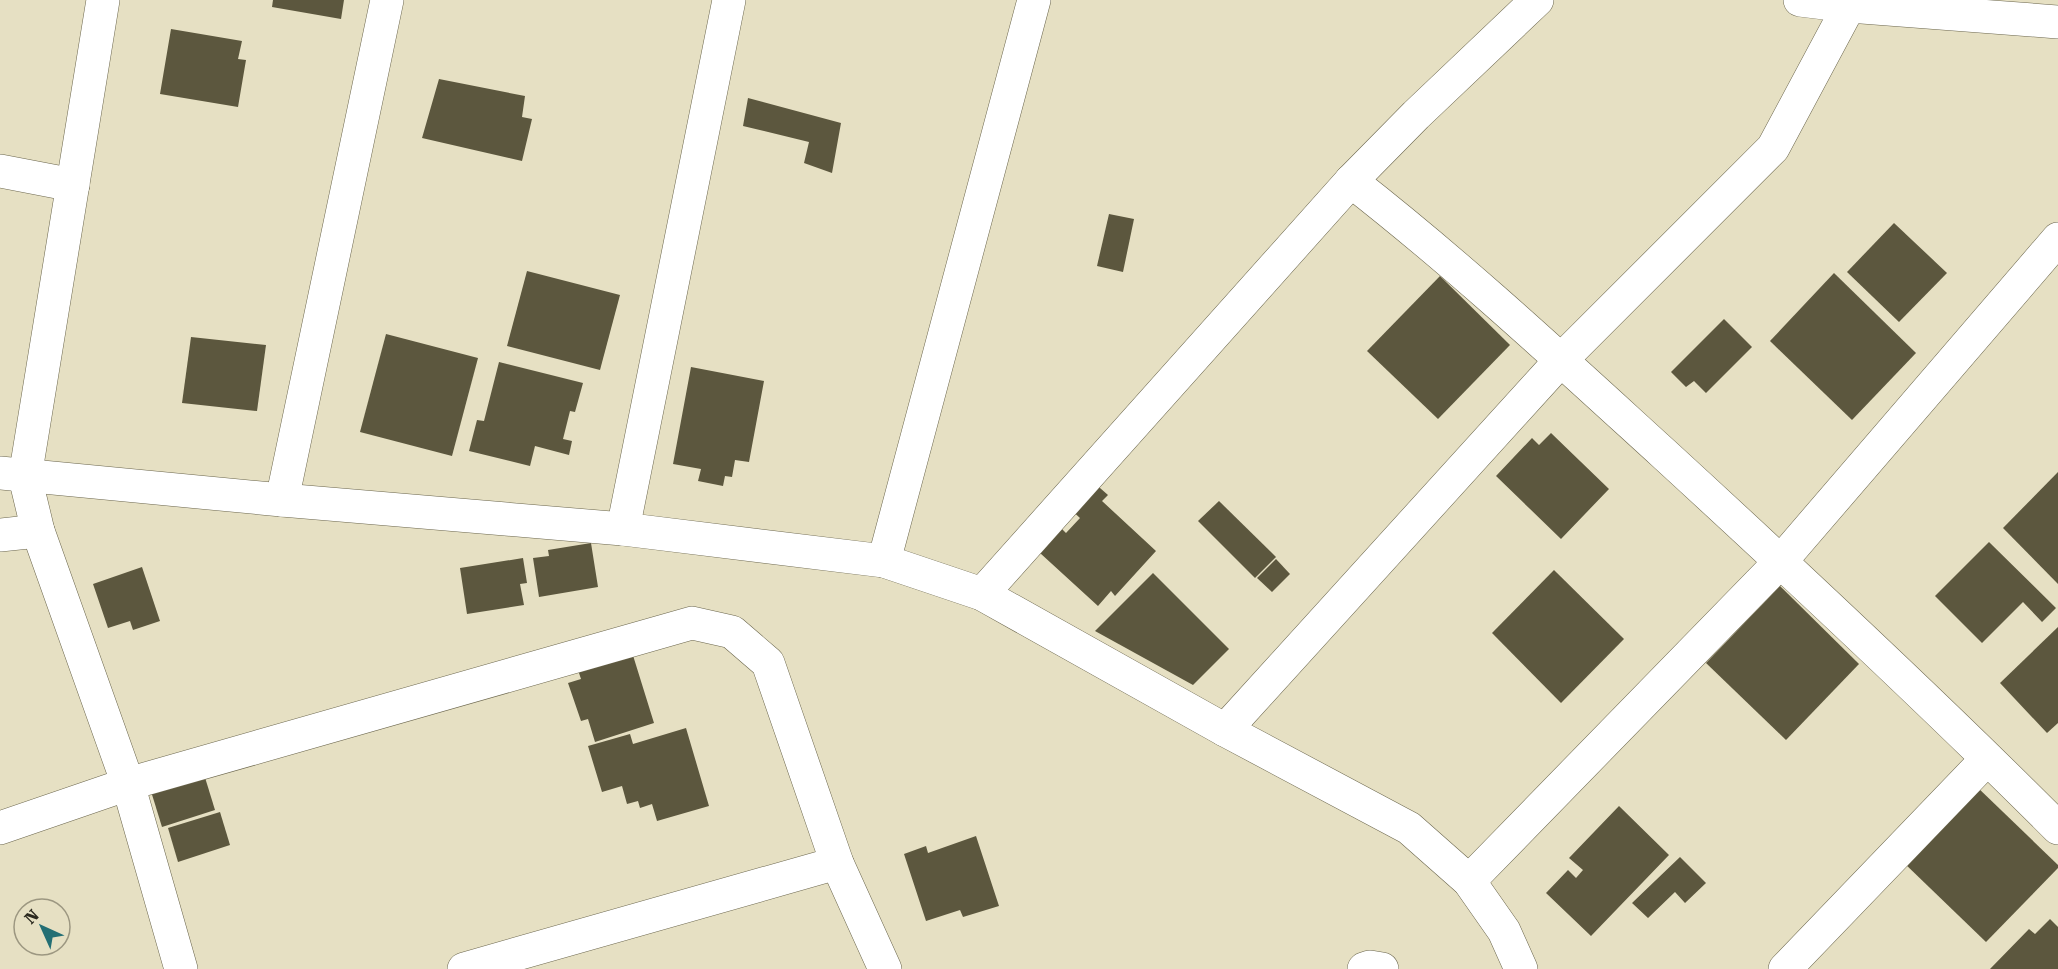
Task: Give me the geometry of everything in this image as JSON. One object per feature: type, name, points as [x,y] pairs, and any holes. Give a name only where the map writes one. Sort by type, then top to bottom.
[{"type":"street","points":[[103,0],[73,184],[12,475],[38,531],[128,784],[181,969]]},
{"type":"street","points":[[282,500],[387,0]]},
{"type":"street","points":[[623,529],[729,0]]},
{"type":"street","points":[[884,561],[1034,0]]},
{"type":"street","points":[[982,594],[1351,181],[1416,115],[1537,0]]},
{"type":"street","points":[[1800,0],[2058,22]]},
{"type":"street","points":[[1225,730],[1561,360],[1773,148],[1849,3]]},
{"type":"street","points":[[0,171],[73,184]]},
{"type":"street","points":[[1351,181],[1414,230],[1561,360],[1781,561],[2058,828]]},
{"type":"street","points":[[1469,881],[1781,561],[2058,239]]},
{"type":"street","points":[[12,475],[623,529],[884,561],[982,594],[1225,730],[1409,828],[1469,881],[1504,931],[1521,969]]},
{"type":"street","points":[[0,535],[38,531]]},
{"type":"street","points":[[0,828],[128,784],[692,623],[732,632],[768,663],[837,863],[885,969]]},
{"type":"street","points":[[1785,969],[1987,759]]},
{"type":"street","points":[[464,969],[837,863]]},
{"type":"street","points":[[1364,969],[1370,967],[1382,969]]},
{"type":"building","points":[[273,0],[344,0],[341,19],[272,7]]},
{"type":"building","points":[[171,29],[242,41],[238,59],[246,60],[238,107],[160,94]]},
{"type":"building","points":[[439,79],[525,96],[522,117],[532,119],[522,161],[422,138]]},
{"type":"building","points":[[748,98],[841,123],[832,173],[804,163],[809,142],[743,126]]},
{"type":"building","points":[[1109,214],[1134,219],[1123,272],[1097,266]]},
{"type":"building","points":[[1894,223],[1947,273],[1899,322],[1847,272]]},
{"type":"building","points":[[527,271],[620,295],[600,370],[507,346]]},
{"type":"building","points":[[1834,273],[1916,353],[1852,420],[1770,341]]},
{"type":"building","points":[[1440,276],[1510,345],[1438,419],[1367,351]]},
{"type":"building","points":[[1724,319],[1752,347],[1706,393],[1694,381],[1686,387],[1671,372]]},
{"type":"building","points":[[386,334],[478,358],[452,456],[360,432]]},
{"type":"building","points":[[191,337],[266,345],[257,411],[182,403]]},
{"type":"building","points":[[499,362],[583,383],[575,412],[570,411],[563,439],[572,441],[569,455],[535,446],[530,466],[469,451],[477,420],[484,421]]},
{"type":"building","points":[[691,367],[764,381],[749,462],[735,460],[732,477],[725,476],[723,486],[698,481],[701,469],[673,464]]},
{"type":"building","points":[[1551,433],[1609,489],[1561,539],[1496,476],[1532,438],[1539,445]]},
{"type":"building","points":[[2058,472],[2058,584],[2003,528]]},
{"type":"building","points":[[1092,481],[1108,495],[1102,501],[1156,551],[1115,596],[1111,591],[1098,606],[1040,553],[1053,520],[1066,533],[1080,518],[1068,507]]},
{"type":"building","points":[[1219,501],[1276,557],[1255,578],[1198,521]]},
{"type":"building","points":[[1989,542],[2056,608],[2042,622],[2023,602],[1982,643],[1935,596]]},
{"type":"building","points":[[591,543],[598,587],[539,597],[533,558],[549,556],[548,550]]},
{"type":"building","points":[[523,558],[527,583],[520,584],[524,605],[467,614],[460,568]]},
{"type":"building","points":[[1276,559],[1290,574],[1272,592],[1257,578]]},
{"type":"building","points":[[142,567],[160,621],[133,630],[130,621],[108,628],[93,584]]},
{"type":"building","points":[[1554,570],[1624,639],[1561,703],[1492,633]]},
{"type":"building","points":[[1153,573],[1229,649],[1193,685],[1095,631]]},
{"type":"building","points":[[1780,586],[1859,664],[1786,740],[1706,663]]},
{"type":"building","points":[[2058,627],[2058,723],[2047,733],[2000,683]]},
{"type":"building","points":[[631,649],[654,723],[595,742],[588,719],[581,721],[568,683],[581,679],[577,667]]},
{"type":"building","points":[[686,728],[709,806],[657,821],[652,804],[640,808],[638,801],[627,804],[622,786],[602,792],[588,746],[630,734],[633,744]]},
{"type":"building","points":[[203,771],[215,810],[162,827],[150,788]]},
{"type":"building","points":[[1975,785],[2058,865],[2058,868],[1986,942],[1902,861]]},
{"type":"building","points":[[1619,806],[1669,855],[1591,936],[1546,893],[1568,870],[1576,878],[1583,870],[1569,858]]},
{"type":"building","points":[[220,812],[230,845],[178,862],[168,828]]},
{"type":"building","points":[[976,836],[999,906],[963,917],[960,910],[926,921],[904,854],[926,846],[928,853]]},
{"type":"building","points":[[1680,857],[1706,883],[1685,903],[1675,892],[1648,918],[1632,903]]},
{"type":"building","points":[[2050,919],[2058,927],[2058,969],[1990,969],[2029,929],[2035,934]]}]
